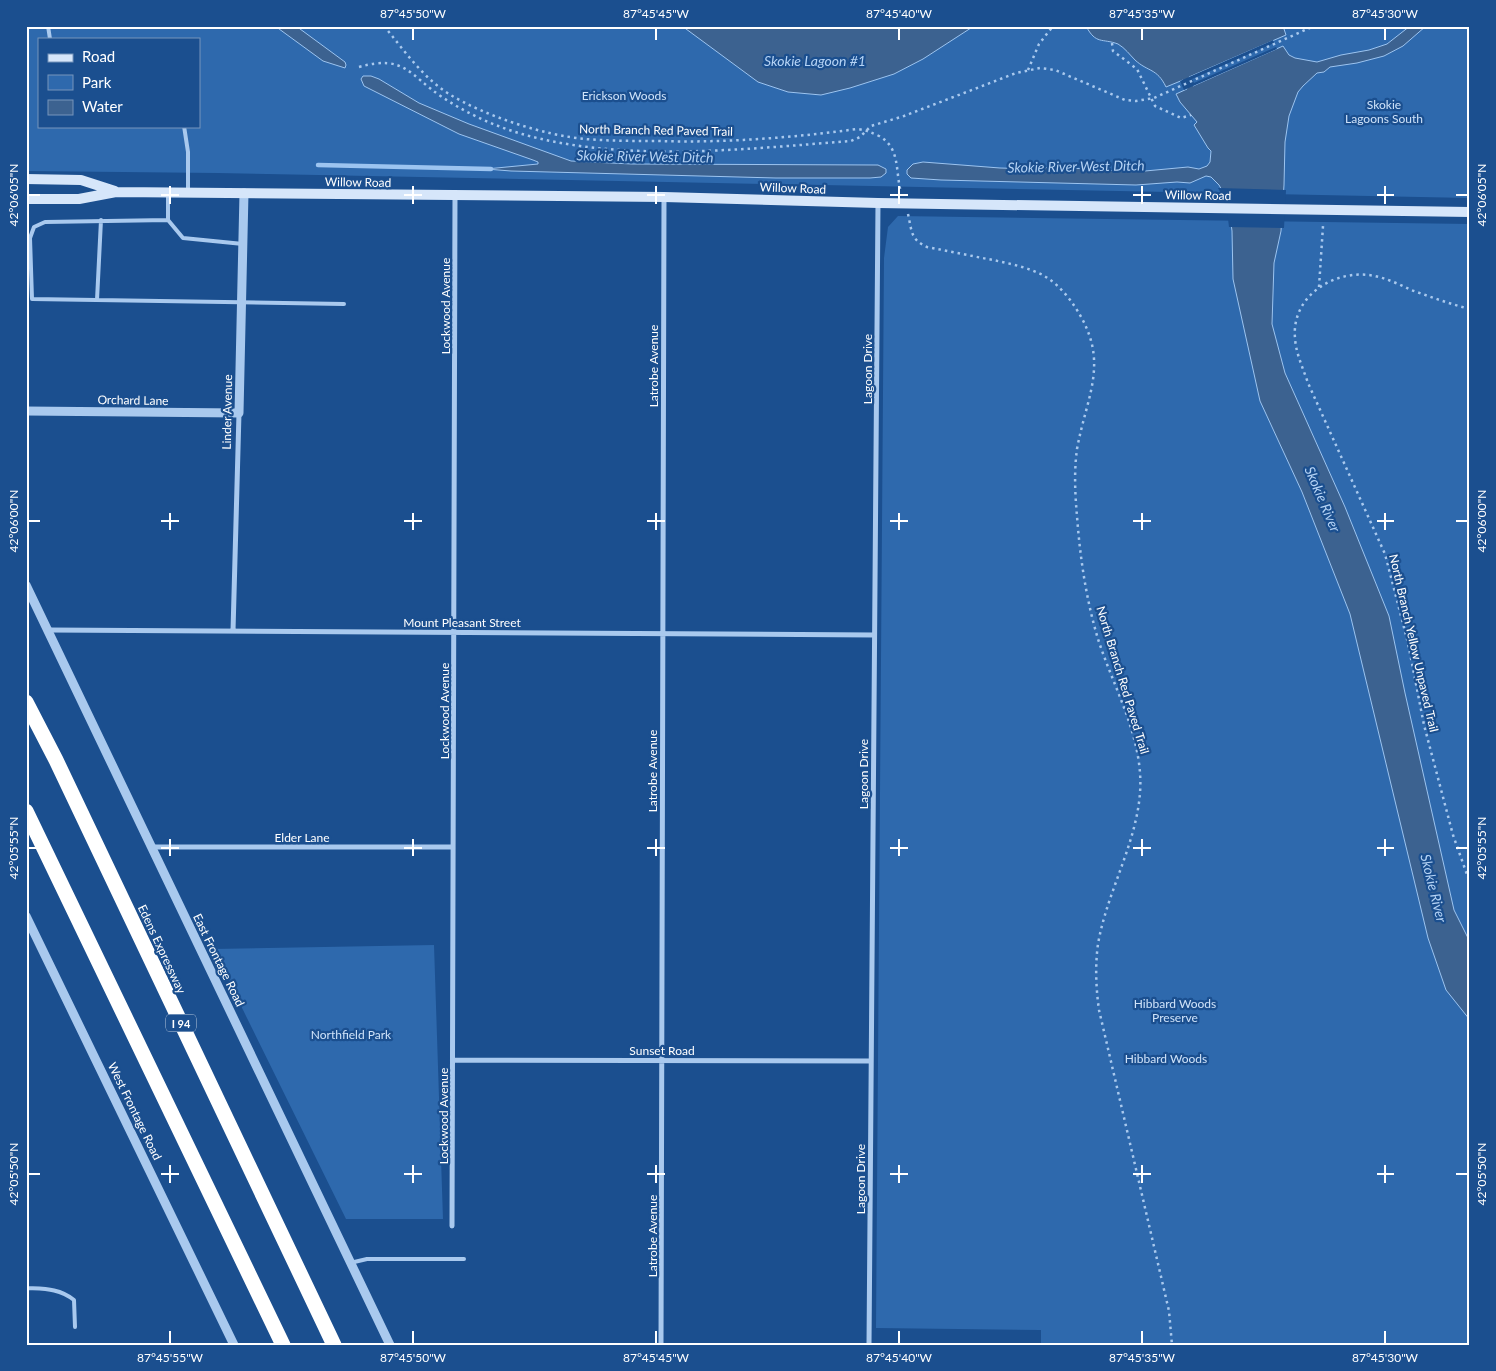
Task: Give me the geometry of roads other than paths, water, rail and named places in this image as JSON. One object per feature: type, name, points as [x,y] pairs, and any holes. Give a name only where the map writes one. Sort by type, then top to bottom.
[{"type":"highway","name":"Edens Expressway","points":[[26,702],[56,760],[334,1345]]},
{"type":"highway","points":[[26,811],[283,1345]]},
{"type":"main road","name":"Willow Road","points":[[26,179],[81,180],[116,192]]},
{"type":"main road","name":"Willow Road","points":[[26,199],[79,199],[116,192],[188,192],[664,197],[878,203],[1470,212]]},
{"type":"street","name":"Linder Avenue","points":[[233,631],[244,193]]},
{"type":"street","name":"Lockwood Avenue","points":[[452,1226],[455,195]]},
{"type":"street","name":"Latrobe Avenue","points":[[661,1345],[664,197]]},
{"type":"street","name":"Lagoon Drive","points":[[868,1345],[878,203]]},
{"type":"street","name":"Orchard Lane","points":[[26,411],[239,413]]},
{"type":"street","name":"East Frontage Road","points":[[26,586],[49,630],[150,847],[390,1345]]},
{"type":"street","name":"Mount Pleasant Street","points":[[49,630],[874,635]]},
{"type":"street","name":"Elder Lane","points":[[150,847],[453,847]]},
{"type":"street","name":"West Frontage Road","points":[[26,916],[234,1345]]},
{"type":"street","name":"Sunset Road","points":[[453,1060],[871,1061]]},
{"type":"lane","points":[[184,128],[188,152],[188,192]]},
{"type":"lane","points":[[168,192],[168,220],[183,238],[243,244]]},
{"type":"lane","points":[[97,300],[101,220]]},
{"type":"lane","points":[[168,220],[44,222],[34,227],[28,249],[32,299],[344,304]]},
{"type":"lane","points":[[26,288],[32,288]]},
{"type":"lane","points":[[350,1263],[368,1259],[464,1259]]},
{"type":"lane","points":[[26,1288],[61,1291],[67,1294],[74,1300],[75,1327]]},
{"type":"water","points":[[275,26],[296,26],[345,62],[345,68],[323,61]]},
{"type":"water","name":"Skokie Lagoon #1","points":[[682,26],[974,26],[923,59],[894,74],[821,95],[788,92],[758,82]]},
{"type":"water","name":"Skokie River","points":[[1086,26],[1283,26],[1286,35],[1189,77],[1193,86],[1283,46],[1289,55],[1295,58],[1317,62],[1387,44],[1410,26],[1426,26],[1403,46],[1384,56],[1330,67],[1324,72],[1317,73],[1298,92],[1289,116],[1285,142],[1281,231],[1274,263],[1272,324],[1285,373],[1345,507],[1389,616],[1454,910],[1470,942],[1470,1020],[1446,990],[1428,938],[1350,614],[1302,492],[1260,401],[1233,279],[1232,231],[1228,201],[1219,185],[1211,177],[1206,176],[1190,183],[1136,185],[941,180],[911,178],[907,174],[907,170],[913,164],[923,162],[1000,168],[1033,169],[1054,167],[1120,171],[1188,167],[1199,169],[1207,166],[1210,162],[1211,151],[1194,125],[1197,122],[1180,102],[1176,94],[1187,89],[1183,80],[1166,87],[1159,76],[1140,64],[1121,46],[1096,38]]},
{"type":"water","points":[[363,76],[379,79],[419,103],[469,124],[571,161],[632,164],[878,165],[886,169],[886,173],[881,177],[870,178],[776,178],[486,169],[538,164],[538,162],[459,134],[364,86],[361,79]]},
{"type":"waterway","points":[[318,165],[491,169]]},
{"type":"park label","name":"Erickson Woods","points":[[624,95]]},
{"type":"park label","name":"Skokie Lagoons South","points":[[1384,111]]},
{"type":"park label","name":"Hibbard Woods Preserve","points":[[1175,1010]]},
{"type":"park label","name":"Northfield Park","points":[[351,1034]]},
{"type":"park label","name":"Hibbard Woods","points":[[1166,1058]]},
{"type":"water label","name":"Skokie River West Ditch","points":[[645,156]]},
{"type":"water label","name":"Skokie River West Ditch","points":[[1076,166]]}]
